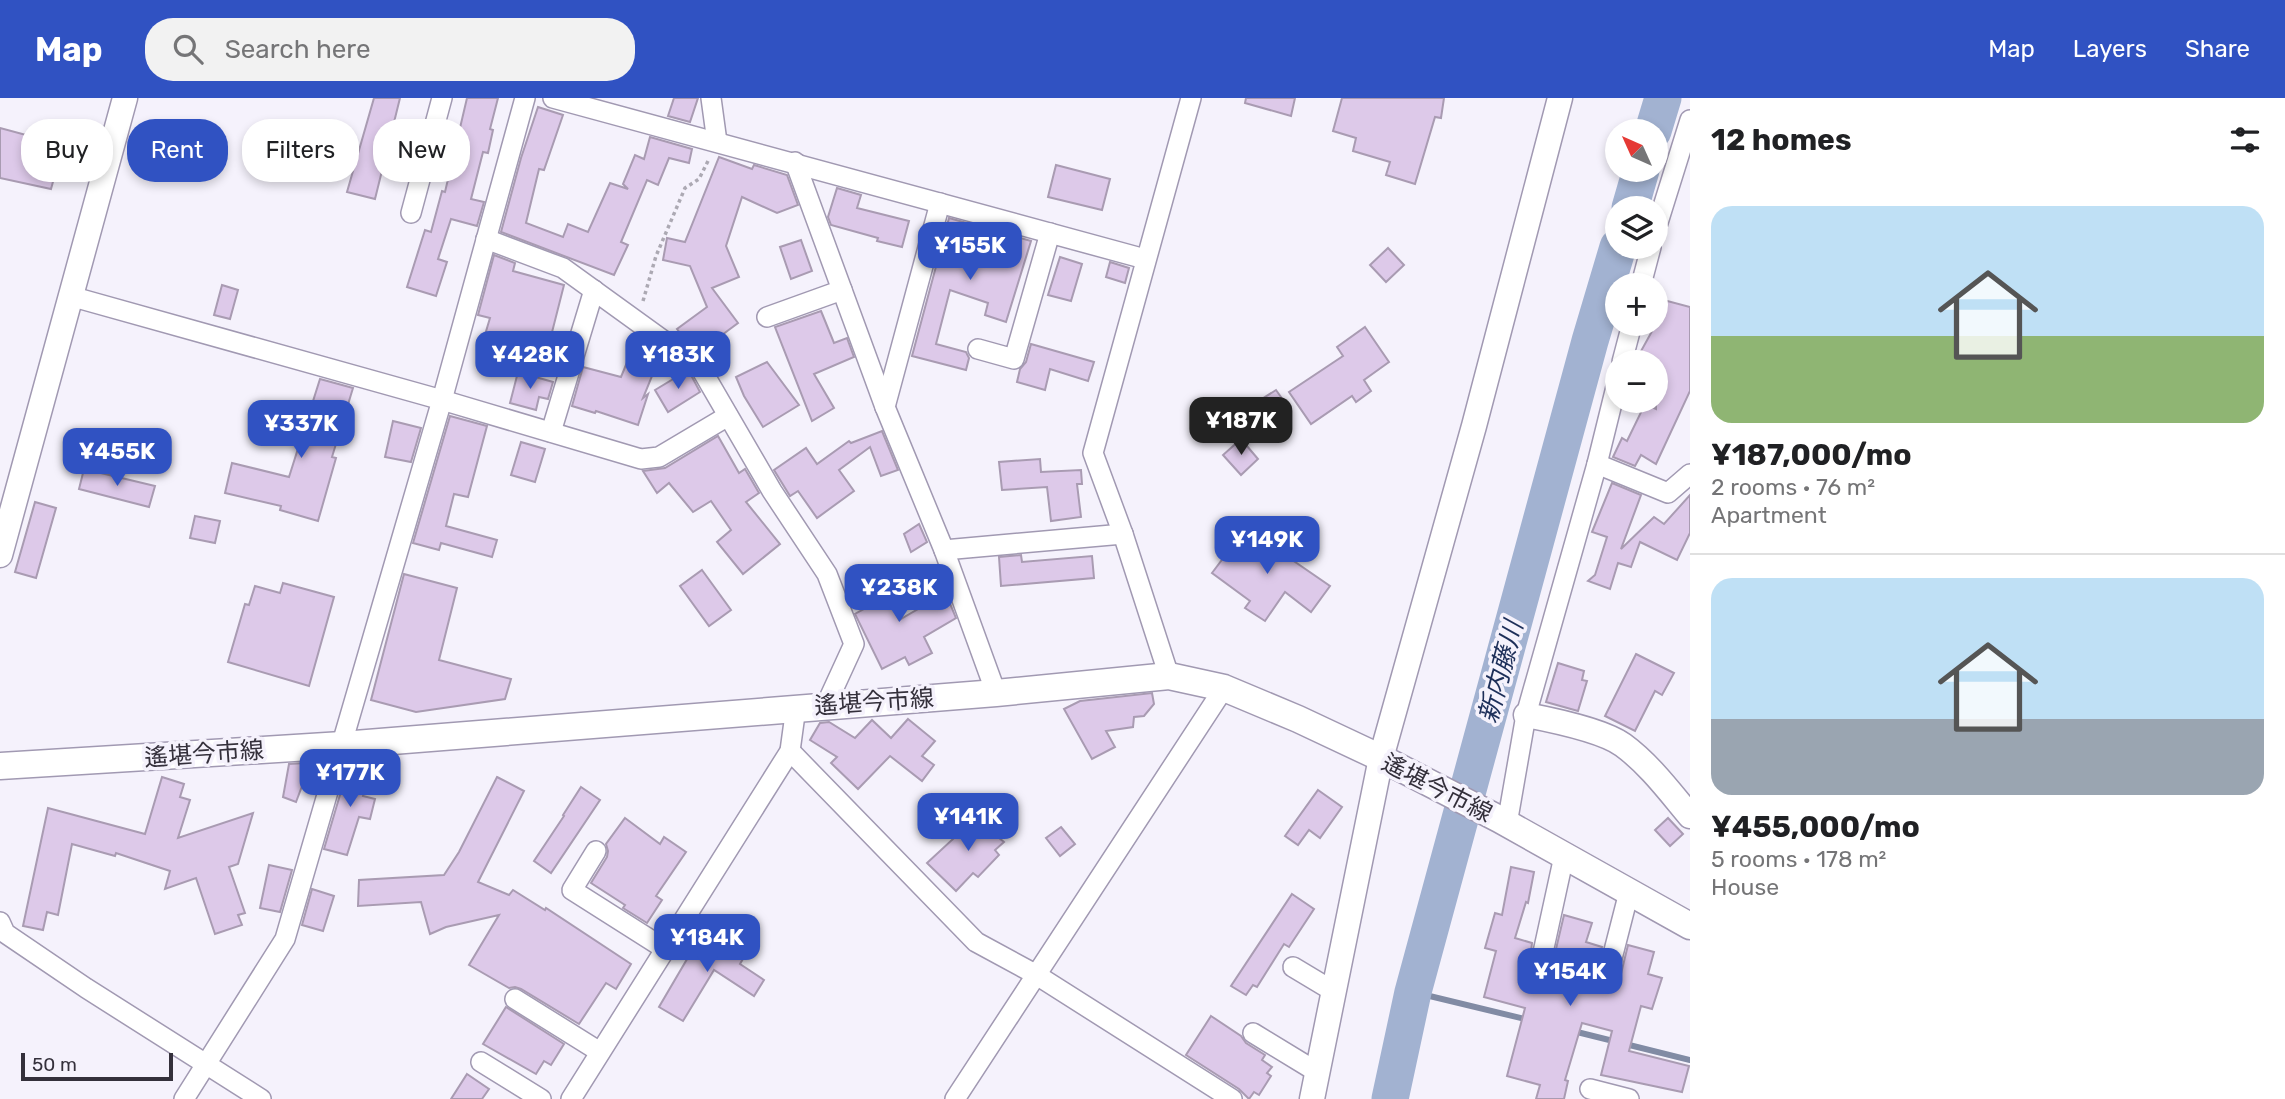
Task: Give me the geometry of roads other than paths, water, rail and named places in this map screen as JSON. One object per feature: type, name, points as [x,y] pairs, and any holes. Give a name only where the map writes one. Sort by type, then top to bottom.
[{"type":"main road","name":"遙堪今市線","points":[[0,766],[342,745],[996,693],[1169,676],[1224,688],[1390,762],[1690,926]]},
{"type":"street","points":[[0,555],[4,517],[71,296],[125,98]]},
{"type":"street","points":[[411,213],[442,98]]},
{"type":"street","points":[[184,1099],[285,939],[442,400],[525,98]]},
{"type":"street","points":[[553,98],[1145,259]]},
{"type":"street","points":[[711,98],[717,142]]},
{"type":"street","points":[[1169,676],[1123,534],[1093,453],[1191,98]]},
{"type":"street","points":[[1311,1099],[1334,991],[1390,762],[1560,98]]},
{"type":"street","points":[[1666,196],[1690,120]]},
{"type":"street","points":[[794,162],[885,407],[944,550],[996,693]]},
{"type":"street","points":[[885,407],[940,203]]},
{"type":"street","points":[[978,349],[1014,359],[1049,233]]},
{"type":"street","points":[[486,239],[563,268],[700,367],[772,491],[827,573],[854,644],[826,705]]},
{"type":"street","points":[[551,432],[594,290]]},
{"type":"street","points":[[767,317],[842,290]]},
{"type":"street","points":[[71,296],[641,459],[659,457],[728,416]]},
{"type":"street","points":[[1503,822],[1526,715],[1610,413]]},
{"type":"street","points":[[1597,464],[1668,493],[1690,474]]},
{"type":"street","points":[[944,550],[1123,534]]},
{"type":"street","points":[[955,1099],[1224,688]]},
{"type":"street","points":[[571,1099],[790,751],[796,708]]},
{"type":"street","points":[[1526,715],[1558,721],[1622,744],[1654,774],[1690,816]]},
{"type":"street","points":[[790,751],[976,942],[1035,974],[1232,1099]]},
{"type":"street","points":[[596,851],[572,890],[665,949]]},
{"type":"street","points":[[1564,856],[1542,957],[1607,978],[1629,892]]},
{"type":"street","points":[[0,922],[5,933],[86,988],[261,1099]]},
{"type":"street","points":[[1293,967],[1334,991]]},
{"type":"street","points":[[515,999],[600,1052]]},
{"type":"street","points":[[1253,1033],[1317,1072]]},
{"type":"street","points":[[481,1062],[541,1099]]},
{"type":"street","points":[[1590,1089],[1629,1099]]},
{"type":"waterway","name":"新内藤川","points":[[1657,119],[1663,98]]},
{"type":"waterway","name":"新内藤川","points":[[1633,196],[1638,182]]},
{"type":"waterway","name":"新内藤川","points":[[1390,1099],[1413,992],[1614,259]]},
{"type":"waterway","points":[[1413,992],[1529,1020]]},
{"type":"waterway","points":[[1573,1031],[1690,1060]]}]
